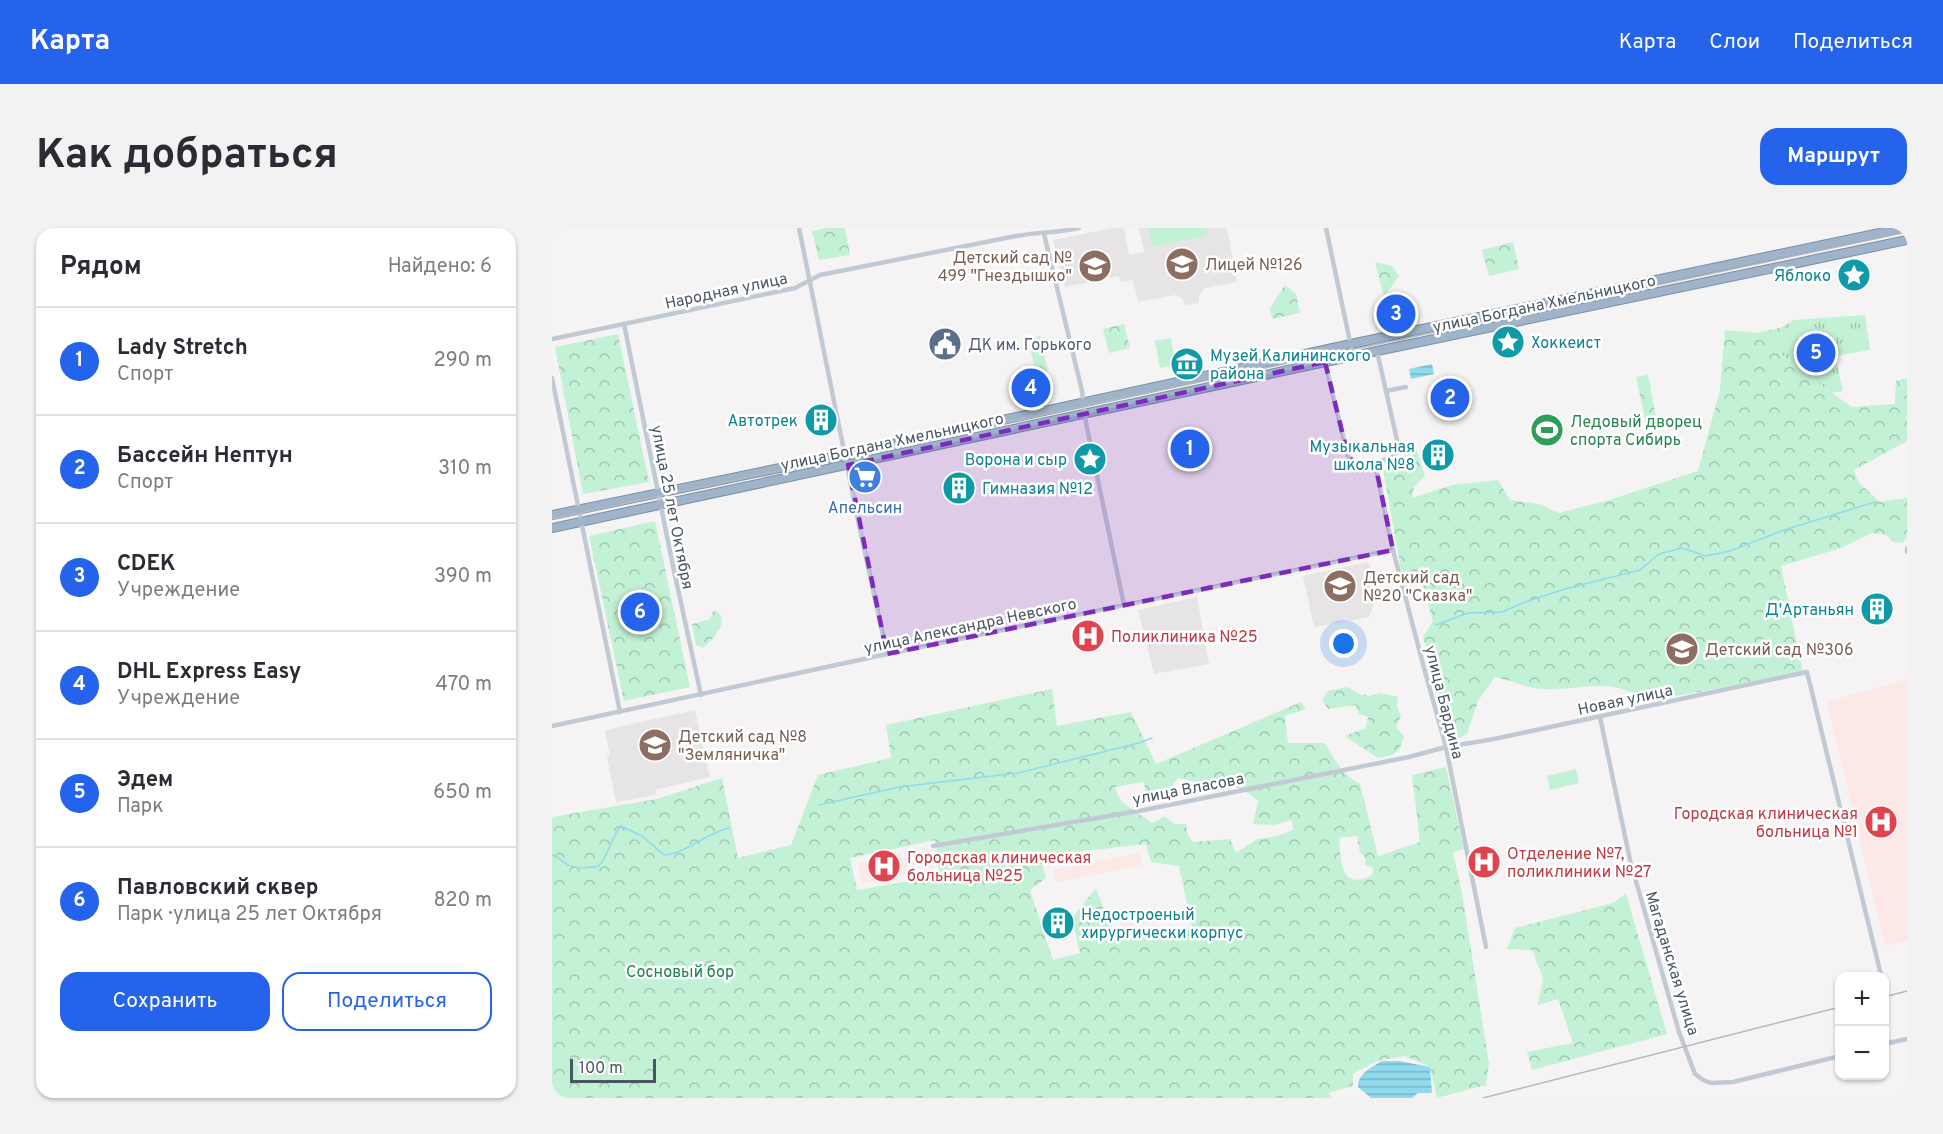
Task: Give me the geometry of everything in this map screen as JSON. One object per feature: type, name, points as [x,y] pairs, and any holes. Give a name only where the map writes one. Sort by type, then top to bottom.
[{"type":"highway","name":"улица Богдана Хмельницкого","points":[[552,515],[1903,228]]},
{"type":"highway","name":"улица Богдана Хмельницкого","points":[[552,528],[1907,240]]},
{"type":"street","points":[[799,228],[887,654]]},
{"type":"street","name":"Народная улица","points":[[552,339],[795,288],[820,275],[1030,233],[1044,234],[1079,228]]},
{"type":"street","points":[[1326,228],[1353,356]]},
{"type":"street","points":[[1044,234],[1063,309],[1124,605]]},
{"type":"street","name":"улица 25 лет Октября","points":[[624,324],[701,695]]},
{"type":"street","points":[[1325,362],[1348,456],[1356,464],[1376,463],[1394,456],[1399,449],[1377,351]]},
{"type":"street","points":[[552,378],[620,712]]},
{"type":"street","points":[[1386,391],[1406,387]]},
{"type":"street","name":"улица Бардина","points":[[1376,463],[1394,550],[1446,747],[1486,947]]},
{"type":"street","name":"улица Александра Невского","points":[[552,726],[887,654],[1394,550]]},
{"type":"street","name":"Новая улица","points":[[1446,747],[1600,717],[1807,672],[1880,972]]},
{"type":"street","name":"Магаданская улица","points":[[1600,717],[1630,860],[1679,1032],[1695,1074],[1711,1083],[1733,1082],[1835,1057]]},
{"type":"street","name":"улица Власова","points":[[933,846],[1144,810],[1409,757],[1446,747]]},
{"type":"street","points":[[1889,1043],[1907,1039]]},
{"type":"highlighted area","points":[[1325,362],[1348,456],[1356,464],[1375,463],[1393,550],[887,654],[848,465]]},
{"type":"shaded area","name":"Лицей №126","points":[[1113,228],[1124,228],[1129,255],[1144,252],[1139,228],[1227,228],[1237,282],[1205,288],[1199,296],[1199,303],[1185,305],[1176,295],[1138,302],[1133,280],[1121,282],[1118,276],[1065,287],[1053,240]]},
{"type":"shaded area","name":"Детский сад №20 \"Сказка\"","points":[[1368,562],[1377,596],[1369,617],[1314,627],[1303,576]]},
{"type":"shaded area","points":[[1197,597],[1209,664],[1154,674],[1138,610]]},
{"type":"shaded area","name":"Городская клиническая больница №1","points":[[1907,679],[1907,941],[1885,946],[1827,702]]},
{"type":"shaded area","name":"Детский сад №8 \"Земляничка\"","points":[[695,710],[710,777],[655,790],[656,795],[616,802],[607,757],[610,756],[605,730]]},
{"type":"shaded area","name":"Городская клиническая больница №25","points":[[930,849],[934,867],[924,869],[922,863],[905,867],[906,874],[891,877],[890,871],[873,874],[874,881],[862,883],[858,863],[867,861],[868,865],[885,862],[884,857],[901,853],[903,859],[923,855],[922,850]]},
{"type":"shaded area","name":"Городская клиническая больница №25","points":[[1140,853],[1142,865],[1056,882],[1053,870]]},
{"type":"shaded area","points":[[1155,911],[1157,922],[1122,929],[1120,918]]},
{"type":"green space","points":[[845,228],[850,255],[819,260],[812,231]]},
{"type":"green space","points":[[1148,228],[1206,228],[1207,236],[1152,247]]},
{"type":"green space","points":[[1513,242],[1519,269],[1489,276],[1482,250]]},
{"type":"green space","points":[[1375,262],[1392,266],[1399,276],[1384,297]]},
{"type":"green space","points":[[1285,285],[1296,294],[1300,313],[1272,319],[1270,308]]},
{"type":"green space","points":[[1865,315],[1870,350],[1835,356],[1843,391],[1832,393],[1798,369],[1777,350],[1788,334],[1783,327],[1793,320]]},
{"type":"green space","points":[[1124,324],[1130,348],[1109,353],[1103,329]]},
{"type":"green space","points":[[1783,327],[1788,334],[1777,351],[1798,369],[1852,407],[1895,404],[1896,381],[1907,378],[1907,441],[1854,470],[1858,482],[1880,502],[1907,498],[1907,537],[1903,543],[1893,542],[1886,535],[1872,533],[1841,548],[1781,566],[1803,673],[1644,702],[1633,694],[1608,686],[1541,689],[1495,677],[1478,701],[1467,734],[1452,742],[1423,637],[1433,621],[1422,583],[1404,586],[1383,470],[1405,464],[1404,445],[1414,442],[1425,476],[1414,487],[1412,498],[1452,485],[1498,480],[1510,500],[1539,504],[1559,513],[1609,500],[1698,471],[1720,390],[1725,330],[1757,333]]},
{"type":"green space","points":[[618,334],[649,482],[583,494],[555,347]]},
{"type":"green space","points":[[1040,336],[1048,372],[1036,374],[1028,339]]},
{"type":"green space","points":[[1171,338],[1176,365],[1160,368],[1155,341]]},
{"type":"green space","points":[[1648,375],[1656,417],[1645,419],[1636,377]]},
{"type":"green space","points":[[655,521],[690,687],[624,701],[589,536]]},
{"type":"green space","points":[[716,610],[722,617],[718,630],[703,648],[696,645],[692,624],[710,619],[713,611]]},
{"type":"green space","points":[[1347,687],[1359,694],[1371,696],[1380,693],[1398,697],[1397,706],[1401,716],[1396,727],[1404,736],[1396,752],[1378,758],[1345,736],[1366,728],[1368,717],[1359,714],[1355,705],[1328,709],[1322,700],[1328,691]]},
{"type":"green space","name":"Сосновый бор","points":[[1052,689],[1057,726],[1131,712],[1156,764],[1301,702],[1306,709],[1285,716],[1288,743],[1325,743],[1343,771],[1360,784],[1378,856],[1420,842],[1412,775],[1446,767],[1464,849],[1453,852],[1462,893],[1489,1064],[1486,1085],[1437,1098],[1430,1067],[1405,1056],[1377,1061],[1353,1074],[1353,1086],[1328,1093],[1332,1098],[552,1098],[552,817],[657,799],[722,778],[738,858],[791,845],[818,775],[891,758],[886,725]],"holes":[[[1178,778],[1217,786],[1227,782],[1258,801],[1253,824],[1273,825],[1292,820],[1293,830],[1277,836],[1257,839],[1236,853],[1230,839],[1193,842],[1188,836],[1186,824],[1174,824],[1165,816],[1152,823],[1122,802],[1114,787],[1144,782],[1147,802],[1167,792]],[[1357,836],[1360,853],[1365,857],[1365,865],[1374,868],[1372,875],[1354,880],[1348,877],[1340,856],[1339,838]],[[935,840],[940,876],[857,890],[850,858]],[[1146,844],[1151,862],[1179,866],[1192,928],[1116,941],[1096,888],[1072,918],[1080,953],[1053,960],[1030,890],[1046,878],[1040,856]]]},
{"type":"green space","points":[[1576,769],[1579,783],[1550,790],[1547,776]]},
{"type":"green space","points":[[1626,894],[1667,1034],[1532,1070],[1527,1052],[1573,1043],[1558,999],[1538,1005],[1543,978],[1532,950],[1507,949],[1515,928],[1613,903]]},
{"type":"water","points":[[1432,364],[1434,374],[1411,379],[1409,369]]},
{"type":"water","points":[[1382,1061],[1399,1061],[1430,1067],[1432,1093],[1418,1093],[1412,1098],[1371,1098],[1358,1087],[1360,1078],[1366,1071]]},
{"type":"waterway","points":[[1436,625],[1468,613],[1502,612],[1565,589],[1640,570],[1659,554],[1682,548],[1706,556],[1730,551],[1784,530],[1875,502]]},
{"type":"waterway","points":[[819,805],[899,787],[1018,773],[1152,738]]},
{"type":"waterway","points":[[552,855],[577,868],[599,866],[621,826],[642,836],[664,855],[681,851],[712,834],[729,828]]},
{"type":"tram line","points":[[552,519],[1907,232]]},
{"type":"railway","points":[[1889,996],[1907,991]]},
{"type":"railway","points":[[1483,1098],[1835,1008]]},
{"type":"place","name":"Лицей №126","points":[[1182,264]]},
{"type":"place","name":"Детский сад № 499 \"Гнездышко\"","points":[[1095,266]]},
{"type":"place","name":"Яблоко","points":[[1854,275]]},
{"type":"place","name":"CDEK","points":[[1396,314]]},
{"type":"place","name":"Хоккеист","points":[[1508,342]]},
{"type":"place","name":"ДК им. Горького","points":[[945,344]]},
{"type":"place","name":"Эдем","points":[[1816,353]]},
{"type":"place","name":"Музей Калининского района","points":[[1187,364]]},
{"type":"place","name":"DHL Express Easy","points":[[1031,388]]},
{"type":"place","name":"Бассейн Нептун","points":[[1450,398]]},
{"type":"place","name":"Автотрек","points":[[821,420]]},
{"type":"place","name":"Ледовый дворец спорта Сибирь","points":[[1547,430]]},
{"type":"place","name":"Lady Stretch","points":[[1190,449]]},
{"type":"place","name":"Музыкальная школа №8","points":[[1438,455]]},
{"type":"place","name":"Ворона и сыр","points":[[1090,459]]},
{"type":"place","name":"Апельсин","points":[[865,477]]},
{"type":"place","name":"Гимназия №12","points":[[959,488]]},
{"type":"place","name":"Детский сад №20 \"Сказка\"","points":[[1340,586]]},
{"type":"place","name":"Д'Артаньян","points":[[1877,609]]},
{"type":"place","name":"Павловский сквер","points":[[640,612]]},
{"type":"place","name":"Поликлиника №25","points":[[1088,636]]},
{"type":"place","name":"Детский сад №306","points":[[1682,649]]},
{"type":"place","name":"Детский сад №8 \"Земляничка\"","points":[[655,745]]},
{"type":"place","name":"Городская клиническая больница №1","points":[[1881,822]]},
{"type":"place","name":"Отделение №7, поликлиники №27","points":[[1484,862]]},
{"type":"place","name":"Городская клиническая больница №25","points":[[884,866]]},
{"type":"place","name":"Недостроеный хирургически корпус","points":[[1058,923]]}]
